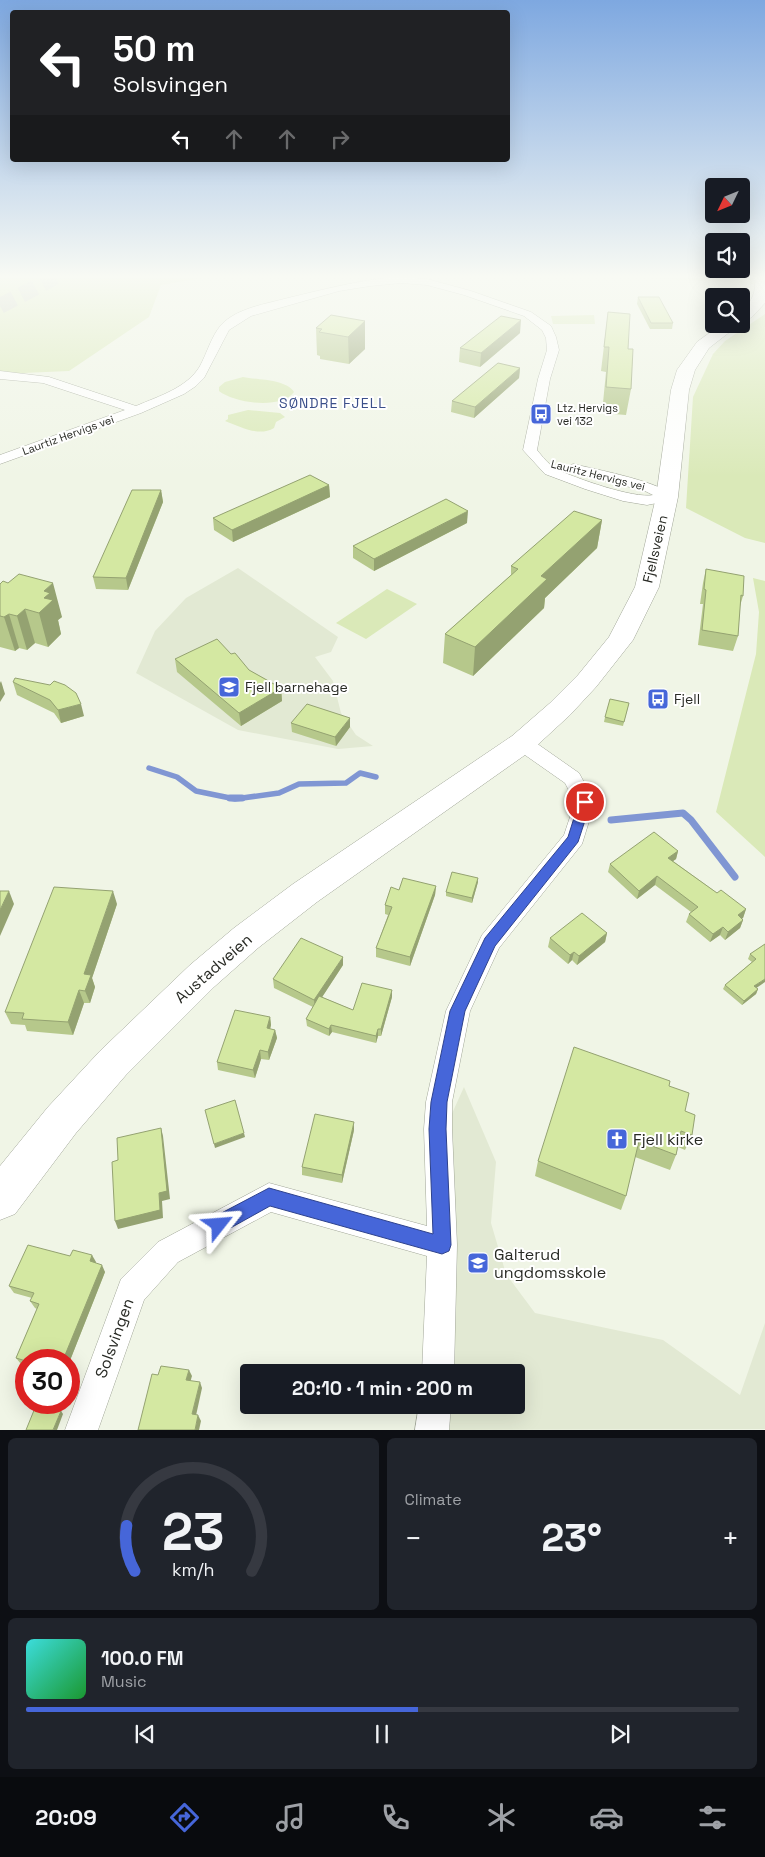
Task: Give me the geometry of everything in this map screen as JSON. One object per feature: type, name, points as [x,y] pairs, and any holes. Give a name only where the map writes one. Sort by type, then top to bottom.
[{"type":"main road","name":"Fjellsveien","points":[[466,783],[522,743],[560,709],[587,681],[620,640],[630,623],[647,587],[667,497],[680,390],[686,370],[705,344]]},
{"type":"main road","name":"Austadveien","points":[[0,1199],[62,1120],[113,1063],[202,976],[246,938],[305,893],[466,783]]},
{"type":"street","name":"Lauritz Hervigs vei","points":[[137,410],[182,390],[199,378],[211,358],[216,344]]},
{"type":"street","name":"Lauritz Hervigs vei","points":[[552,344],[553,350],[544,378],[530,450],[550,471],[628,498],[647,501],[667,497]]},
{"type":"street","points":[[0,375],[45,380],[137,410]]},
{"type":"street","name":"Laurtiz Hervigs vei","points":[[0,460],[137,410]]},
{"type":"street","points":[[438,1364],[442,1245],[438,1129],[439,1102],[458,1011],[490,942],[574,838],[585,802],[572,778],[522,743]]},
{"type":"street","name":"Solsvingen","points":[[81,1430],[132,1290],[168,1252],[269,1197],[442,1245]]},
{"type":"street","points":[[432,1430],[433,1414]]},
{"type":"shaded area","points":[[238,568],[338,637],[331,652],[315,657],[333,681],[341,713],[356,735],[373,746],[338,749],[238,730],[136,673],[155,631],[186,598]]},
{"type":"shaded area","name":"Galterud ungdomsskole","points":[[464,1087],[496,1162],[491,1223],[506,1274],[535,1313],[663,1340],[740,1395],[765,1323],[765,1429],[432,1430],[434,1414],[525,1414],[525,1364],[440,1364],[454,1253],[445,1129]]},
{"type":"green space","points":[[0,344],[109,344],[69,371],[0,374]]},
{"type":"green space","points":[[722,344],[765,344],[765,543],[745,538],[686,508],[693,397],[713,354]]},
{"type":"green space","points":[[243,377],[278,382],[294,392],[288,398],[279,401],[257,403],[235,399],[219,391],[219,387],[225,382]]},
{"type":"green space","points":[[248,410],[280,413],[285,417],[276,422],[274,428],[262,432],[250,430],[225,421],[228,419],[228,415]]},
{"type":"green space","points":[[753,578],[765,581],[765,857],[716,812],[756,654],[759,612]]},
{"type":"green space","points":[[387,589],[417,604],[366,639],[336,623]]},
{"type":"building","points":[[465,344],[492,344],[481,353],[460,348]]},
{"type":"building","points":[[604,344],[628,344],[628,349],[633,349],[631,389],[606,387],[609,347],[604,347]]},
{"type":"building","points":[[498,363],[520,368],[475,407],[452,401]]},
{"type":"building","points":[[310,475],[329,485],[232,530],[213,518]]},
{"type":"building","points":[[132,490],[161,490],[126,578],[93,577]]},
{"type":"building","points":[[446,499],[468,511],[374,559],[353,546]]},
{"type":"building","points":[[574,511],[602,520],[541,576],[547,579],[475,647],[445,634],[518,569],[511,566]]},
{"type":"building","points":[[706,569],[744,576],[738,636],[702,630]]},
{"type":"building","points":[[19,574],[53,583],[44,591],[50,593],[44,598],[53,600],[39,613],[25,609],[17,616],[9,614],[4,617],[0,616],[0,584],[3,581],[8,583]]},
{"type":"building","points":[[217,639],[231,654],[235,653],[249,670],[281,688],[239,713],[175,659]]},
{"type":"building","points":[[15,678],[50,685],[54,681],[65,685],[76,693],[81,704],[58,710],[50,700],[13,682]]},
{"type":"building","points":[[610,699],[629,703],[624,722],[605,717]]},
{"type":"building","points":[[307,704],[350,718],[335,737],[291,723]]},
{"type":"building","points":[[654,832],[678,851],[668,858],[717,893],[721,890],[746,909],[738,915],[743,920],[728,932],[723,927],[713,934],[689,914],[698,907],[657,876],[639,891],[610,864]]},
{"type":"building","points":[[452,872],[478,878],[472,898],[446,892]]},
{"type":"building","points":[[403,878],[436,886],[410,957],[376,948],[392,907],[385,905],[391,887],[399,890]]},
{"type":"building","points":[[54,887],[113,891],[84,974],[91,975],[85,991],[79,990],[68,1022],[22,1019],[24,1013],[5,1012]]},
{"type":"building","points":[[0,891],[9,891],[0,910]]},
{"type":"building","points":[[582,913],[607,933],[579,956],[574,952],[570,955],[550,938]]},
{"type":"building","points":[[301,938],[343,957],[314,1000],[273,979]]},
{"type":"building","points":[[765,944],[765,979],[754,986],[758,989],[744,1001],[725,985],[756,959],[750,954]]},
{"type":"building","points":[[362,983],[392,990],[381,1029],[378,1029],[376,1036],[331,1025],[329,1029],[306,1019],[319,996],[353,1010]]},
{"type":"building","points":[[235,1010],[270,1017],[267,1028],[275,1030],[268,1052],[260,1050],[253,1070],[217,1062]]},
{"type":"building","name":"Fjell kirke","points":[[574,1047],[670,1081],[669,1086],[689,1093],[685,1111],[695,1115],[692,1135],[681,1131],[676,1155],[639,1141],[626,1196],[538,1161]]},
{"type":"building","points":[[235,1100],[244,1133],[214,1144],[205,1110]]},
{"type":"building","points":[[315,1114],[354,1122],[342,1175],[302,1167]]},
{"type":"building","points":[[161,1128],[167,1191],[159,1193],[160,1210],[115,1221],[112,1162],[118,1160],[117,1138]]},
{"type":"building","points":[[28,1245],[70,1256],[73,1250],[92,1255],[90,1261],[102,1265],[68,1349],[20,1349],[39,1304],[30,1301],[34,1293],[9,1286]]},
{"type":"building","points":[[161,1366],[189,1370],[186,1380],[200,1382],[192,1414],[198,1415],[195,1430],[138,1430],[152,1374],[158,1375]]},
{"type":"building","points":[[33,1414],[60,1414],[53,1430],[26,1430]]},
{"type":"waterway","points":[[149,768],[177,777],[196,791],[230,798]]},
{"type":"waterway","points":[[230,798],[279,793],[299,784],[346,783],[360,773],[376,777]]},
{"type":"waterway","points":[[230,798],[242,798]]},
{"type":"waterway","points":[[611,820],[683,813],[691,820],[735,877]]},
{"type":"place","name":"Ltz. Hervigs vei 132","points":[[541,414]]},
{"type":"place","name":"Fjell barnehage","points":[[229,687]]},
{"type":"place","name":"Fjell","points":[[658,699]]},
{"type":"place","name":"Fjell kirke","points":[[617,1139]]},
{"type":"place","name":"Galterud ungdomsskole","points":[[478,1263]]},
{"type":"district","name":"SØNDRE FJELL","points":[[333,403]]},
{"type":"route","points":[[219,1225],[269,1197],[442,1245],[438,1129],[439,1102],[445,1064],[458,1011],[490,942],[574,838],[585,802]]}]
